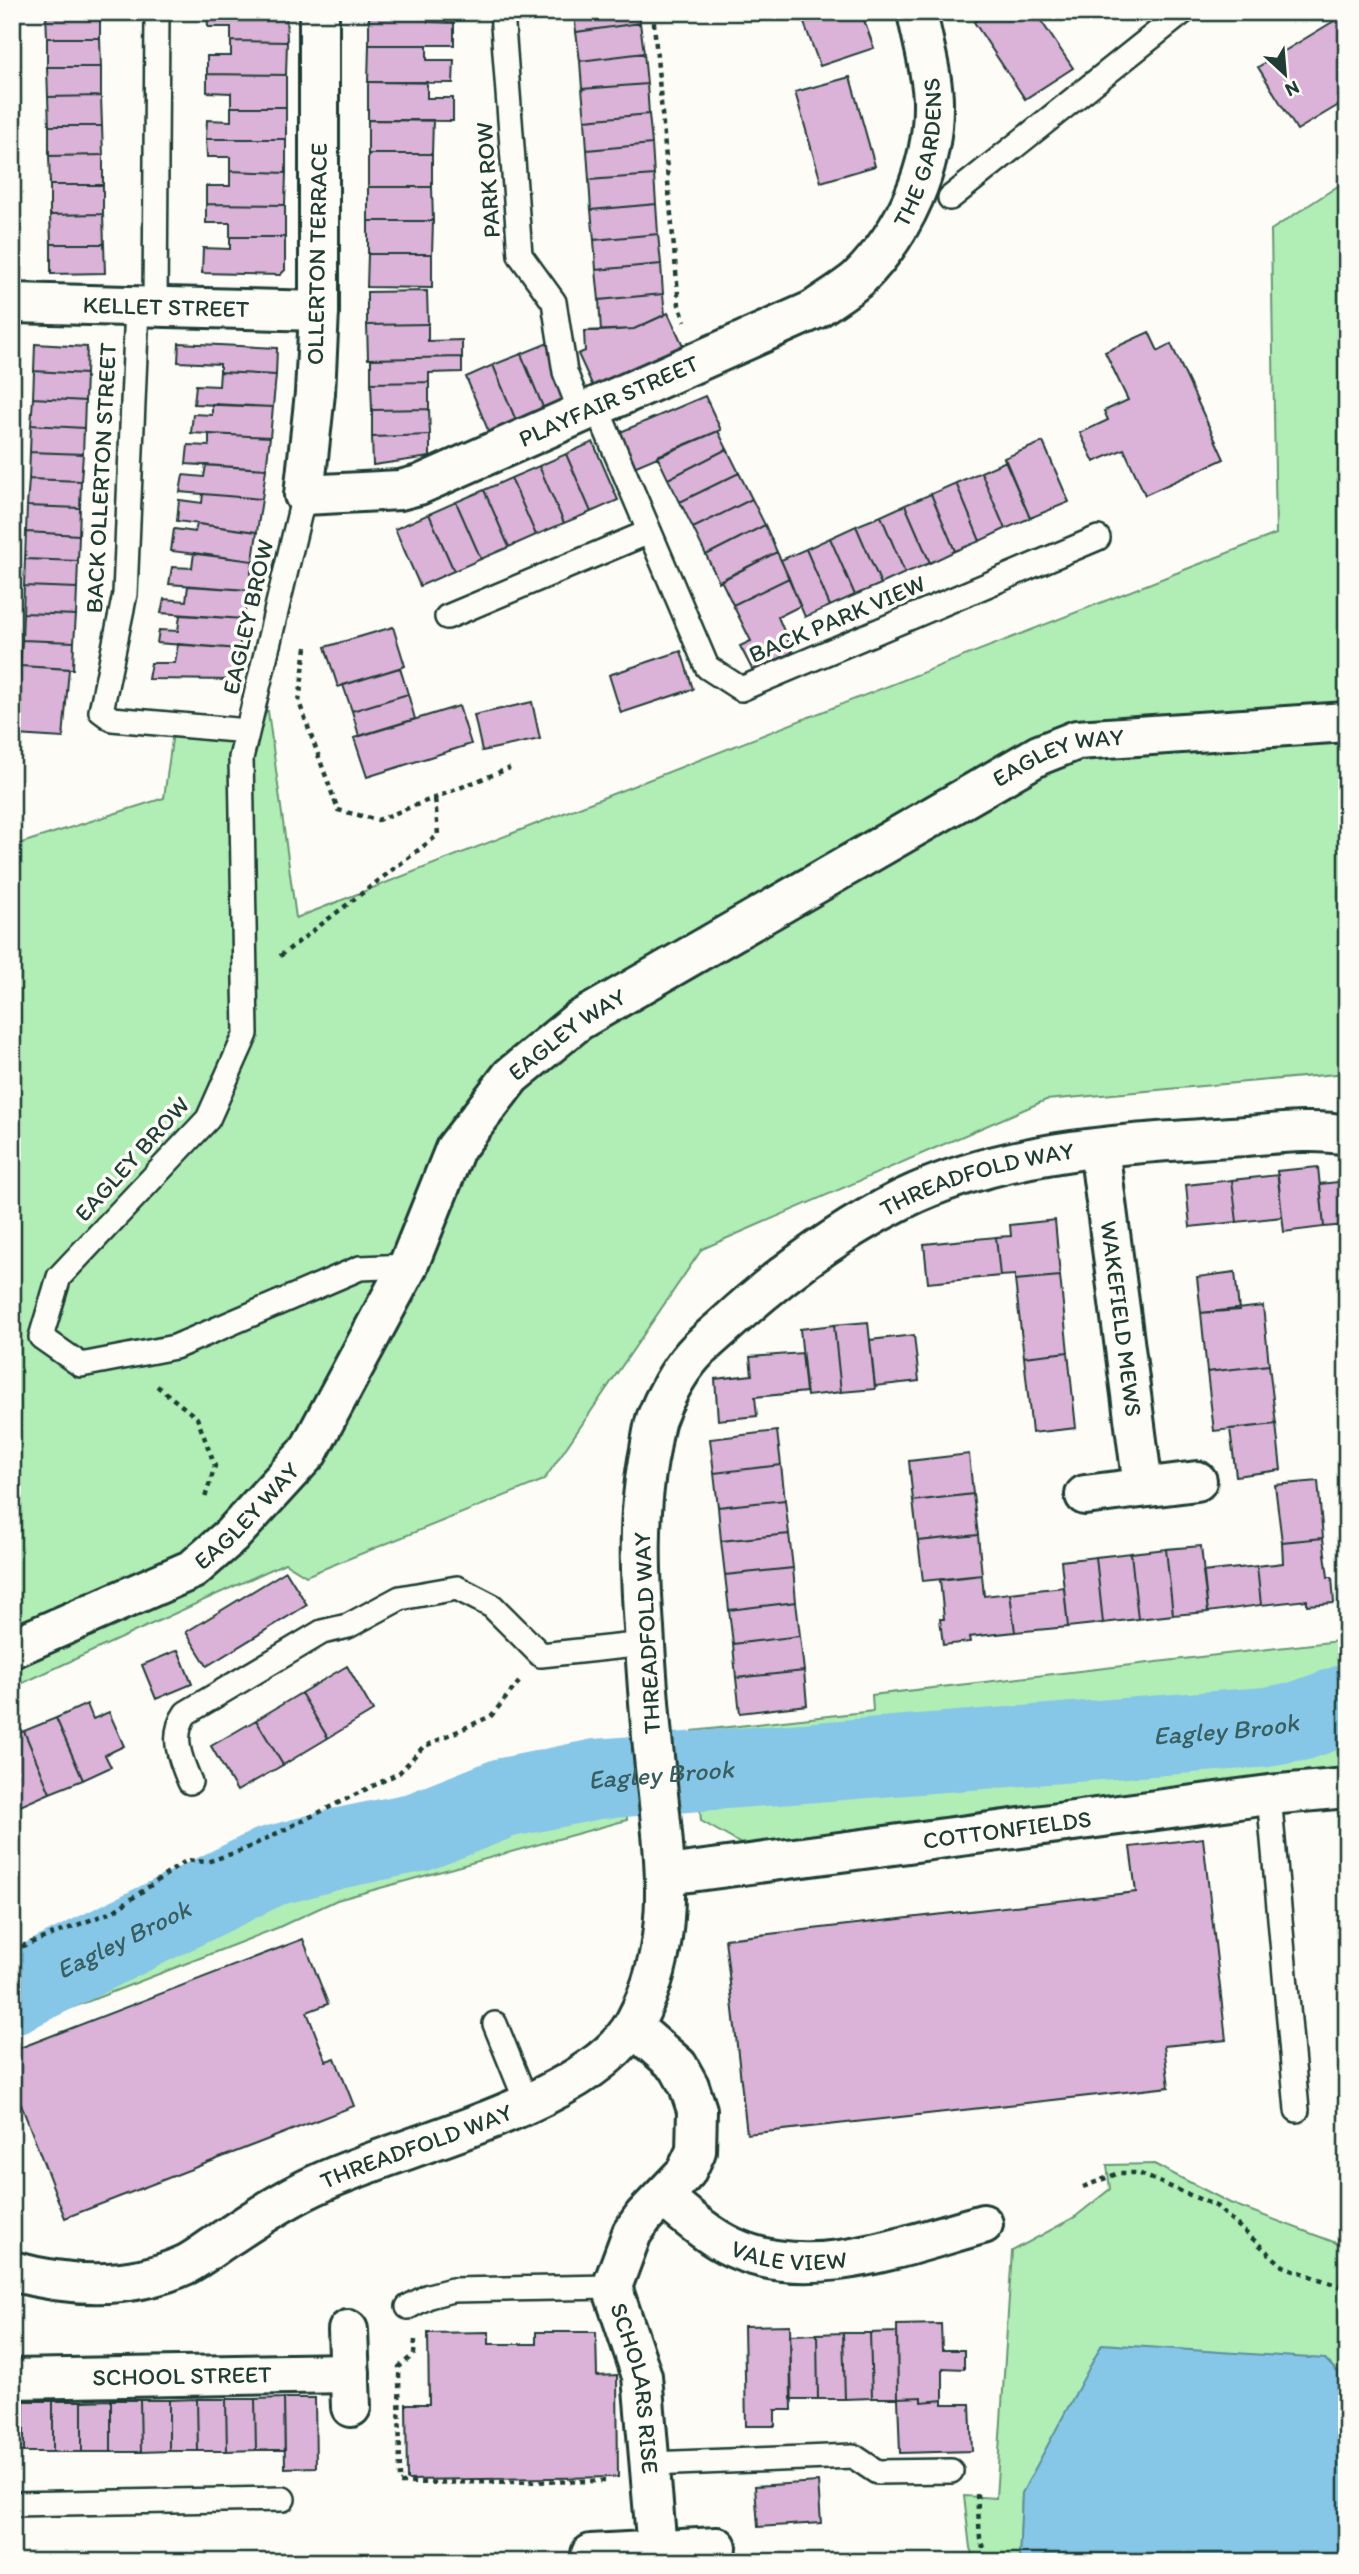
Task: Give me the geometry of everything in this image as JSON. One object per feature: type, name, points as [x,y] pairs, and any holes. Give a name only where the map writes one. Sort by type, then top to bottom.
[{"type":"street","name":"OLLERTON TERRACE","points":[[304,495],[315,393],[319,312],[319,12]]},
{"type":"street","name":"THE GARDENS","points":[[887,245],[912,205],[927,162],[933,100],[917,12]]},
{"type":"street","name":"PLAYFAIR STREET","points":[[304,495],[400,490],[419,485],[814,310],[857,280],[887,245]]},
{"type":"street","name":"KELLET STREET","points":[[12,303],[319,312]]},
{"type":"street","name":"EAGLEY WAY","points":[[12,1648],[193,1569],[231,1536],[308,1452],[408,1266],[455,1149],[511,1076],[578,1021],[1039,755],[1077,740],[1347,722]]},
{"type":"street","name":"THREADFOLD WAY","points":[[12,2272],[79,2285],[138,2281],[188,2263],[244,2226],[320,2182],[557,2091],[601,2061],[633,2027],[652,1984],[665,1927],[665,1857],[649,1710],[640,1558],[643,1491],[655,1421],[671,1388],[690,1358],[757,1295],[868,1216],[925,1189],[1004,1162],[1099,1148],[1276,1135],[1347,1135]]},
{"type":"street","name":"WAKEFIELD MEWS","points":[[1099,1148],[1143,1487]]},
{"type":"street","points":[[1085,1495],[1197,1481]]},
{"type":"street","name":"COTTONFIELDS","points":[[665,1857],[1347,1788]]},
{"type":"street","name":"SCHOLARS RISE","points":[[633,2027],[678,2066],[689,2086],[696,2110],[696,2151],[686,2172],[644,2216],[632,2233],[612,2287],[642,2376],[657,2550]]},
{"type":"street","name":"VALE VIEW","points":[[663,2197],[711,2235],[733,2248],[758,2256],[806,2263],[866,2256],[926,2224],[982,2224]]},
{"type":"street","name":"SCHOOL STREET","points":[[12,2379],[350,2390],[348,2330]]},
{"type":"street","points":[[591,2554],[717,2547]]},
{"type":"lane","name":"BACK OLLERTON STREET","points":[[157,12],[146,307],[125,594],[102,711],[112,719],[247,731]]},
{"type":"lane","name":"PARK ROW","points":[[502,12],[520,255],[554,302],[565,372],[589,410]]},
{"type":"lane","points":[[950,198],[1183,12]]},
{"type":"lane","name":"BACK PARK VIEW","points":[[589,410],[649,532],[707,667],[741,689],[1098,538]]},
{"type":"lane","name":"EAGLEY BROW","points":[[304,495],[241,758],[246,1034],[208,1119],[59,1277],[41,1338],[81,1365],[175,1347],[360,1268],[408,1266]]},
{"type":"lane","points":[[447,617],[649,532]]},
{"type":"lane","points":[[190,1782],[177,1750],[179,1723],[186,1713],[322,1632],[348,1626],[400,1598],[457,1588],[492,1606],[541,1655],[645,1644]]},
{"type":"lane","points":[[1269,1795],[1297,2110]]},
{"type":"lane","points":[[495,2024],[527,2103]]},
{"type":"lane","points":[[409,2318],[429,2296],[452,2290],[612,2287]]},
{"type":"lane","points":[[650,2472],[853,2456],[877,2472],[951,2471]]},
{"type":"lane","points":[[12,2504],[283,2499]]},
{"type":"path","points":[[653,12],[679,304],[701,360]]},
{"type":"path","points":[[308,637],[299,702],[338,810],[378,820],[510,768]]},
{"type":"path","points":[[245,1013],[280,955],[438,835],[435,797]]},
{"type":"path","points":[[156,1385],[197,1418],[215,1466],[201,1511]]},
{"type":"path","points":[[12,1950],[114,1911],[187,1860],[207,1862],[243,1850],[399,1773],[423,1746],[491,1716],[541,1655]]},
{"type":"path","points":[[1083,2187],[1119,2173],[1138,2173],[1216,2206],[1283,2266],[1347,2289]]},
{"type":"path","points":[[409,2318],[415,2338],[414,2354],[399,2367],[400,2483],[650,2472]]},
{"type":"path","points":[[951,2471],[969,2474],[974,2480],[980,2538],[987,2562]]},
{"type":"green space","points":[[1347,180],[1347,1073],[1046,1100],[702,1249],[544,1480],[306,1576],[285,1563],[12,1688],[12,846],[164,798],[173,732],[268,711],[296,918],[1276,534],[1271,230]]},
{"type":"green space","points":[[1347,1640],[1347,1769],[743,1845],[701,1821],[693,1731],[873,1711],[872,1695]]},
{"type":"green space","points":[[623,1745],[627,1820],[337,1900],[277,1928],[12,2031],[12,1960],[121,1921],[189,1871],[223,1871],[312,1831],[339,1835]]},
{"type":"green space","points":[[1154,2164],[1230,2203],[1347,2247],[1347,2382],[1325,2359],[1022,2493],[1019,2562],[975,2562],[970,2548],[964,2496],[996,2498],[1012,2251],[1075,2217],[1110,2189],[1107,2165]]},
{"type":"water","points":[[1102,2344],[1325,2359],[1347,2382],[1347,2545],[1337,2562],[1019,2562],[1022,2493]]},
{"type":"building","points":[[46,12],[100,12],[100,38],[47,38]]},
{"type":"building","points":[[207,12],[286,12],[287,42],[231,41],[231,27],[208,27]]},
{"type":"building","points":[[369,12],[428,12],[428,22],[454,23],[454,45],[369,45]]},
{"type":"building","points":[[574,12],[639,12],[640,23],[576,32]]},
{"type":"building","points":[[800,12],[861,12],[874,48],[820,66]]},
{"type":"building","points":[[988,12],[1035,12],[1073,68],[1025,99],[974,22]]},
{"type":"building","points":[[1329,12],[1347,12],[1347,100],[1297,130],[1258,67],[1334,21]]},
{"type":"building","points":[[640,23],[644,53],[580,61],[576,32]]},
{"type":"building","points":[[47,38],[100,38],[101,67],[47,67]]},
{"type":"building","points":[[231,41],[287,42],[286,75],[207,74],[207,56],[231,56]]},
{"type":"building","points":[[369,45],[427,45],[427,60],[454,60],[453,83],[368,82]]},
{"type":"building","points":[[644,53],[647,84],[582,89],[580,61]]},
{"type":"building","points":[[47,67],[101,67],[101,96],[48,97]]},
{"type":"building","points":[[207,74],[286,75],[286,107],[231,107],[231,93],[207,92]]},
{"type":"building","points":[[850,77],[875,166],[821,182],[795,92]]},
{"type":"building","points":[[368,82],[427,82],[427,98],[453,98],[453,121],[368,120]]},
{"type":"building","points":[[647,84],[649,114],[585,120],[582,89]]},
{"type":"building","points":[[101,96],[102,126],[49,126],[48,97]]},
{"type":"building","points":[[231,107],[286,107],[286,139],[206,139],[207,120],[231,121]]},
{"type":"building","points":[[649,114],[652,144],[587,150],[585,120]]},
{"type":"building","points":[[368,120],[433,120],[432,154],[368,154]]},
{"type":"building","points":[[49,126],[102,126],[103,155],[49,156]]},
{"type":"building","points":[[206,139],[286,139],[286,173],[230,171],[230,157],[207,157]]},
{"type":"building","points":[[652,144],[654,175],[589,180],[587,150]]},
{"type":"building","points":[[368,154],[432,154],[432,187],[368,187]]},
{"type":"building","points":[[103,155],[103,185],[50,185],[49,156]]},
{"type":"building","points":[[230,171],[286,173],[285,205],[206,204],[206,186],[230,186]]},
{"type":"building","points":[[654,175],[656,204],[591,210],[589,180]]},
{"type":"building","points":[[50,185],[103,185],[103,214],[50,215]]},
{"type":"building","points":[[368,187],[432,187],[433,221],[368,221]]},
{"type":"building","points":[[206,204],[285,205],[285,237],[230,237],[230,223],[206,223]]},
{"type":"building","points":[[656,204],[658,234],[594,240],[591,210]]},
{"type":"building","points":[[103,214],[104,244],[51,244],[50,215]]},
{"type":"building","points":[[368,221],[433,221],[432,254],[368,254]]},
{"type":"building","points":[[658,234],[661,264],[596,270],[594,240]]},
{"type":"building","points":[[230,237],[285,237],[285,270],[280,275],[202,273],[203,248],[230,249]]},
{"type":"building","points":[[51,244],[104,244],[105,273],[51,274]]},
{"type":"building","points":[[368,254],[432,254],[432,288],[367,287]]},
{"type":"building","points":[[661,264],[663,294],[599,300],[596,270]]},
{"type":"building","points":[[427,291],[428,324],[367,325],[367,292]]},
{"type":"building","points":[[663,294],[665,315],[634,329],[601,331],[599,300]]},
{"type":"building","points":[[668,313],[686,352],[596,393],[578,354],[585,351],[584,331],[634,329]]},
{"type":"building","points":[[428,324],[428,341],[462,340],[462,357],[368,359],[367,325]]},
{"type":"building","points":[[1149,332],[1158,351],[1171,344],[1224,459],[1145,495],[1124,449],[1094,462],[1080,433],[1108,420],[1104,411],[1128,400],[1105,352]]},
{"type":"building","points":[[179,343],[277,348],[276,375],[220,372],[220,364],[178,362]]},
{"type":"building","points":[[548,343],[572,400],[545,412],[521,354]]},
{"type":"building","points":[[35,344],[87,347],[86,374],[34,371]]},
{"type":"building","points":[[521,354],[545,412],[517,423],[493,365]]},
{"type":"building","points":[[462,357],[462,372],[429,373],[429,382],[371,383],[371,359]]},
{"type":"building","points":[[493,365],[517,423],[490,435],[466,377]]},
{"type":"building","points":[[34,371],[86,374],[85,401],[33,398]]},
{"type":"building","points":[[220,372],[276,375],[273,407],[194,404],[196,385],[219,386]]},
{"type":"building","points":[[429,382],[429,409],[372,410],[371,383]]},
{"type":"building","points":[[705,396],[721,430],[634,467],[618,433]]},
{"type":"building","points":[[33,398],[85,401],[84,428],[31,425]]},
{"type":"building","points":[[212,404],[273,407],[270,437],[191,433],[193,414],[212,415]]},
{"type":"building","points":[[429,409],[430,435],[372,437],[372,410]]},
{"type":"building","points":[[31,425],[84,428],[83,454],[30,452]]},
{"type":"building","points":[[718,431],[727,449],[668,479],[657,456]]},
{"type":"building","points":[[209,434],[270,437],[266,469],[186,464],[188,445],[209,446]]},
{"type":"building","points":[[430,435],[430,457],[373,465],[372,437]]},
{"type":"building","points":[[593,442],[618,500],[591,512],[566,454]]},
{"type":"building","points":[[1043,442],[1069,502],[1030,518],[1004,458]]},
{"type":"building","points":[[727,449],[739,473],[680,502],[668,479]]},
{"type":"building","points":[[30,452],[83,454],[81,481],[29,479]]},
{"type":"building","points":[[566,454],[591,512],[564,523],[539,466]]},
{"type":"building","points":[[1006,461],[1030,518],[1005,529],[981,472]]},
{"type":"building","points":[[206,465],[266,469],[262,499],[180,492],[183,475],[204,477]]},
{"type":"building","points":[[539,466],[564,523],[536,535],[511,478]]},
{"type":"building","points":[[981,472],[1005,529],[980,541],[956,483]]},
{"type":"building","points":[[739,473],[752,499],[693,528],[680,502]]},
{"type":"building","points":[[511,478],[536,535],[509,547],[484,490]]},
{"type":"building","points":[[29,479],[81,481],[80,508],[27,506]]},
{"type":"building","points":[[956,483],[980,541],[955,551],[931,494]]},
{"type":"building","points":[[484,490],[509,547],[481,559],[456,502]]},
{"type":"building","points":[[203,494],[262,499],[257,532],[177,521],[179,500],[202,503]]},
{"type":"building","points":[[931,494],[955,551],[930,563],[905,505]]},
{"type":"building","points":[[752,499],[765,525],[706,555],[693,528]]},
{"type":"building","points":[[456,502],[481,559],[454,571],[429,514]]},
{"type":"building","points":[[905,505],[930,563],[905,573],[881,516]]},
{"type":"building","points":[[27,506],[80,508],[79,535],[26,532]]},
{"type":"building","points":[[429,514],[454,571],[420,586],[395,529]]},
{"type":"building","points":[[881,516],[905,573],[881,584],[856,526]]},
{"type":"building","points":[[197,524],[257,532],[253,561],[171,551],[174,529],[195,532]]},
{"type":"building","points":[[765,525],[777,552],[719,582],[706,555]]},
{"type":"building","points":[[856,526],[881,584],[855,595],[830,538]]},
{"type":"building","points":[[26,532],[79,535],[78,561],[25,559]]},
{"type":"building","points":[[830,538],[855,595],[830,606],[806,549]]},
{"type":"building","points":[[806,549],[830,606],[805,617],[781,560]]},
{"type":"building","points":[[777,552],[789,578],[733,605],[721,580]]},
{"type":"building","points":[[194,553],[253,561],[248,590],[169,584],[172,567],[192,568]]},
{"type":"building","points":[[25,559],[78,561],[77,588],[24,586]]},
{"type":"building","points":[[789,578],[800,606],[778,617],[793,652],[753,671],[740,646],[751,641],[733,605]]},
{"type":"building","points":[[24,586],[77,588],[76,615],[23,613]]},
{"type":"building","points":[[188,586],[248,590],[244,619],[161,613],[164,599],[186,601]]},
{"type":"building","points":[[23,613],[76,615],[74,642],[22,640]]},
{"type":"building","points":[[180,615],[244,619],[239,649],[157,643],[159,630],[178,631]]},
{"type":"building","points":[[393,627],[405,666],[338,687],[325,647]]},
{"type":"building","points":[[22,640],[74,642],[73,669],[20,666]]},
{"type":"building","points":[[178,644],[239,649],[235,680],[148,679],[151,663],[175,663]]},
{"type":"building","points":[[681,651],[693,689],[621,713],[609,675]]},
{"type":"building","points":[[20,666],[69,669],[63,738],[16,735]]},
{"type":"building","points":[[400,668],[408,694],[352,711],[343,685]]},
{"type":"building","points":[[408,694],[415,719],[359,736],[352,711]]},
{"type":"building","points":[[532,702],[540,739],[482,751],[474,715]]},
{"type":"building","points":[[459,706],[471,744],[367,777],[354,738]]},
{"type":"building","points":[[1318,1167],[1324,1227],[1284,1232],[1277,1171]]},
{"type":"building","points":[[1278,1175],[1282,1217],[1237,1222],[1232,1180]]},
{"type":"building","points":[[1232,1180],[1237,1222],[1190,1227],[1186,1185]]},
{"type":"building","points":[[1347,1181],[1347,1225],[1324,1227],[1320,1184]]},
{"type":"building","points":[[1055,1220],[1060,1276],[1015,1280],[1015,1275],[1000,1276],[996,1237],[1011,1236],[1010,1225]]},
{"type":"building","points":[[996,1237],[1000,1276],[928,1283],[924,1244]]},
{"type":"building","points":[[1235,1272],[1239,1310],[1201,1313],[1197,1277]]},
{"type":"building","points":[[1060,1276],[1068,1352],[1024,1357],[1015,1280]]},
{"type":"building","points":[[1263,1306],[1269,1365],[1207,1372],[1201,1313]]},
{"type":"building","points":[[868,1322],[875,1389],[841,1392],[834,1325]]},
{"type":"building","points":[[834,1325],[841,1392],[807,1396],[800,1329]]},
{"type":"building","points":[[914,1335],[919,1381],[875,1386],[870,1340]]},
{"type":"building","points":[[1068,1352],[1076,1428],[1032,1433],[1024,1357]]},
{"type":"building","points":[[802,1353],[806,1392],[755,1397],[757,1416],[718,1420],[715,1379],[752,1375],[750,1357]]},
{"type":"building","points":[[1269,1365],[1276,1424],[1214,1431],[1207,1372]]},
{"type":"building","points":[[1276,1424],[1281,1470],[1236,1476],[1230,1429]]},
{"type":"building","points":[[777,1431],[781,1465],[714,1473],[710,1439]]},
{"type":"building","points":[[969,1454],[973,1494],[913,1501],[909,1461]]},
{"type":"building","points":[[781,1465],[785,1500],[718,1507],[714,1473]]},
{"type":"building","points":[[1318,1481],[1323,1538],[1282,1542],[1275,1485]]},
{"type":"building","points":[[973,1494],[978,1535],[918,1541],[913,1501]]},
{"type":"building","points":[[785,1500],[789,1534],[721,1541],[718,1507]]},
{"type":"building","points":[[789,1534],[793,1568],[725,1575],[721,1541]]},
{"type":"building","points":[[978,1535],[982,1575],[923,1581],[918,1541]]},
{"type":"building","points":[[1323,1538],[1328,1577],[1332,1577],[1334,1603],[1307,1605],[1307,1600],[1261,1605],[1257,1566],[1283,1563],[1282,1542]]},
{"type":"building","points":[[1201,1546],[1208,1612],[1173,1615],[1166,1549]]},
{"type":"building","points":[[1166,1549],[1173,1615],[1138,1619],[1131,1553]]},
{"type":"building","points":[[1131,1553],[1138,1619],[1103,1623],[1096,1557]]},
{"type":"building","points":[[1096,1557],[1103,1623],[1068,1627],[1061,1561]]},
{"type":"building","points":[[1257,1566],[1261,1605],[1208,1612],[1203,1572]]},
{"type":"building","points":[[793,1568],[796,1602],[729,1610],[725,1575]]},
{"type":"building","points":[[286,1571],[307,1605],[207,1666],[186,1632]]},
{"type":"building","points":[[982,1575],[984,1596],[1010,1593],[1015,1632],[969,1637],[970,1642],[943,1645],[940,1619],[944,1619],[940,1580]]},
{"type":"building","points":[[1064,1587],[1068,1627],[1015,1632],[1010,1593]]},
{"type":"building","points":[[796,1602],[800,1636],[733,1644],[729,1610]]},
{"type":"building","points":[[800,1636],[804,1671],[736,1678],[733,1644]]},
{"type":"building","points":[[178,1650],[192,1684],[156,1699],[142,1665]]},
{"type":"building","points":[[347,1666],[373,1711],[328,1738],[301,1693]]},
{"type":"building","points":[[804,1671],[807,1705],[740,1713],[736,1678]]},
{"type":"building","points":[[301,1693],[328,1738],[283,1765],[256,1720]]},
{"type":"building","points":[[87,1704],[93,1719],[109,1712],[124,1746],[105,1755],[111,1767],[83,1780],[56,1718]]},
{"type":"building","points":[[56,1718],[83,1780],[50,1793],[24,1731]]},
{"type":"building","points":[[256,1720],[283,1765],[237,1791],[211,1746]]},
{"type":"building","points":[[24,1731],[50,1793],[18,1807],[12,1794],[12,1736]]},
{"type":"building","points":[[1203,1838],[1226,2040],[1164,2046],[1169,2087],[747,2134],[725,1939],[1136,1892],[1130,1847]]},
{"type":"building","points":[[303,1939],[328,2004],[307,2012],[326,2061],[335,2058],[354,2106],[65,2218],[12,2081],[12,2051]]},
{"type":"building","points":[[941,2324],[942,2350],[964,2350],[964,2369],[943,2368],[943,2400],[922,2402],[922,2397],[898,2398],[897,2325]]},
{"type":"building","points":[[790,2325],[792,2410],[775,2410],[775,2426],[746,2426],[744,2326]]},
{"type":"building","points":[[489,2332],[489,2344],[536,2344],[536,2332],[596,2332],[597,2376],[617,2375],[618,2477],[407,2480],[406,2404],[429,2404],[428,2333]]},
{"type":"building","points":[[897,2332],[898,2398],[872,2398],[870,2333]]},
{"type":"building","points":[[843,2333],[870,2333],[872,2398],[845,2399]]},
{"type":"building","points":[[843,2333],[845,2399],[818,2399],[817,2334]]},
{"type":"building","points":[[817,2334],[818,2399],[791,2399],[790,2335]]},
{"type":"building","points":[[922,2397],[922,2402],[943,2400],[943,2404],[970,2404],[972,2451],[900,2453],[898,2398]]},
{"type":"building","points":[[284,2398],[315,2398],[316,2467],[285,2468]]},
{"type":"building","points":[[284,2398],[285,2450],[256,2450],[255,2399]]},
{"type":"building","points":[[197,2399],[198,2451],[169,2451],[169,2400]]},
{"type":"building","points":[[197,2399],[226,2399],[227,2451],[198,2451]]},
{"type":"building","points":[[226,2399],[255,2399],[256,2450],[227,2451]]},
{"type":"building","points":[[111,2400],[111,2452],[82,2452],[82,2401]]},
{"type":"building","points":[[111,2400],[140,2400],[141,2452],[111,2452]]},
{"type":"building","points":[[140,2400],[169,2400],[169,2451],[141,2452]]},
{"type":"building","points":[[12,2401],[24,2401],[24,2452],[12,2452]]},
{"type":"building","points":[[24,2401],[53,2401],[53,2452],[24,2452]]},
{"type":"building","points":[[53,2401],[82,2401],[82,2452],[53,2452]]},
{"type":"building","points":[[818,2482],[821,2523],[758,2527],[755,2486]]},
{"type":"waterway","name":"Eagley Brook","points":[[12,1994],[269,1867],[336,1849],[418,1832],[504,1798],[597,1779],[1267,1727],[1300,1721],[1347,1704]]}]
